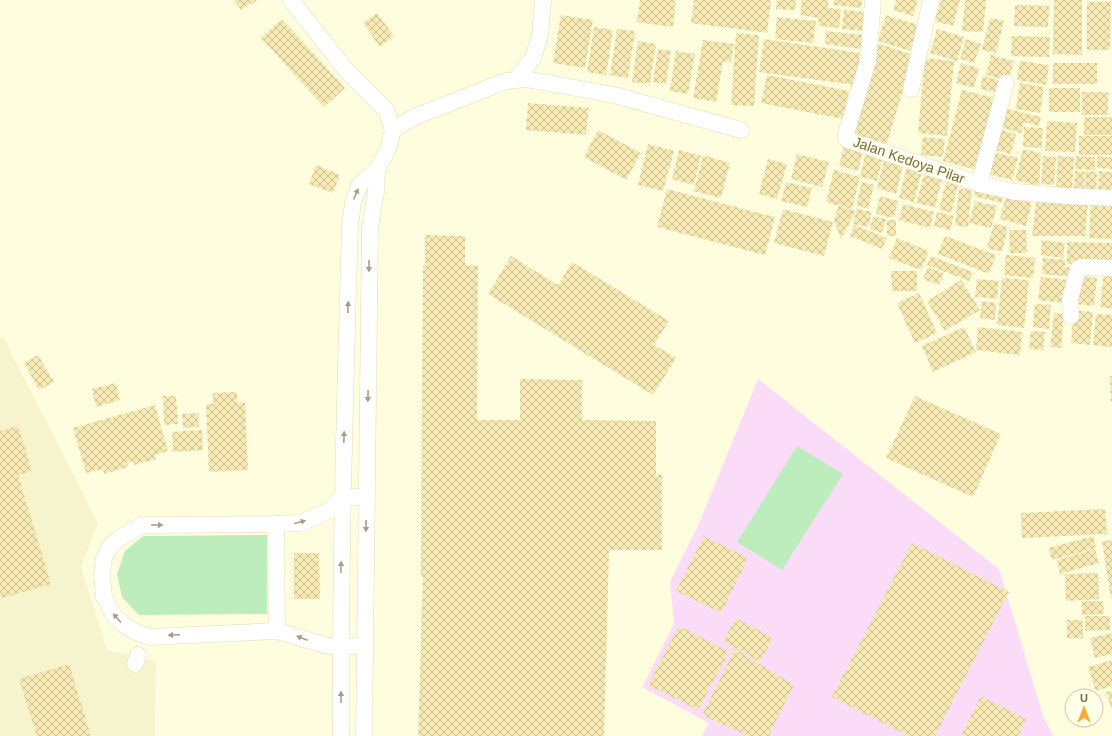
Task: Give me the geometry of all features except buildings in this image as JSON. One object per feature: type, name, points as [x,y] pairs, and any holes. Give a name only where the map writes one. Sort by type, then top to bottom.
[{"type":"street","points":[[291,0],[346,70],[386,110],[393,130],[388,149],[377,170],[360,184],[353,202],[350,225],[342,497],[340,647],[341,736]]},
{"type":"street","points":[[516,79],[533,58],[540,35],[543,0]]},
{"type":"street","name":"Jalan Kedoya Pilar","points":[[872,0],[868,61],[846,134],[846,138],[848,140],[979,184],[1015,192],[1112,198]]},
{"type":"street","points":[[911,89],[931,0]]},
{"type":"street","points":[[393,130],[412,118],[506,80],[526,78],[614,95],[741,130]]},
{"type":"street","points":[[979,184],[1006,83]]},
{"type":"street","points":[[364,736],[370,227],[376,192],[377,170]]},
{"type":"street","points":[[1071,316],[1070,299],[1078,269],[1081,267],[1112,268]]},
{"type":"street","points":[[364,646],[328,646],[277,631],[150,636],[138,633],[125,626],[113,614],[104,597],[102,575],[104,558],[112,545],[120,538],[142,525],[300,523],[329,511],[342,497],[366,497]]},
{"type":"street","points":[[276,524],[277,631]]},
{"type":"shaded area","points":[[3,337],[98,523],[81,567],[107,650],[156,661],[155,736],[0,736],[0,338]]},
{"type":"shaded area","points":[[758,379],[999,569],[1043,715],[1053,736],[704,736],[702,735],[709,723],[642,687],[674,624],[670,582],[698,526]]},
{"type":"green space","points":[[797,446],[843,474],[782,570],[737,542]]},
{"type":"green space","points":[[267,535],[267,614],[139,615],[122,597],[117,574],[125,551],[143,536]]}]
